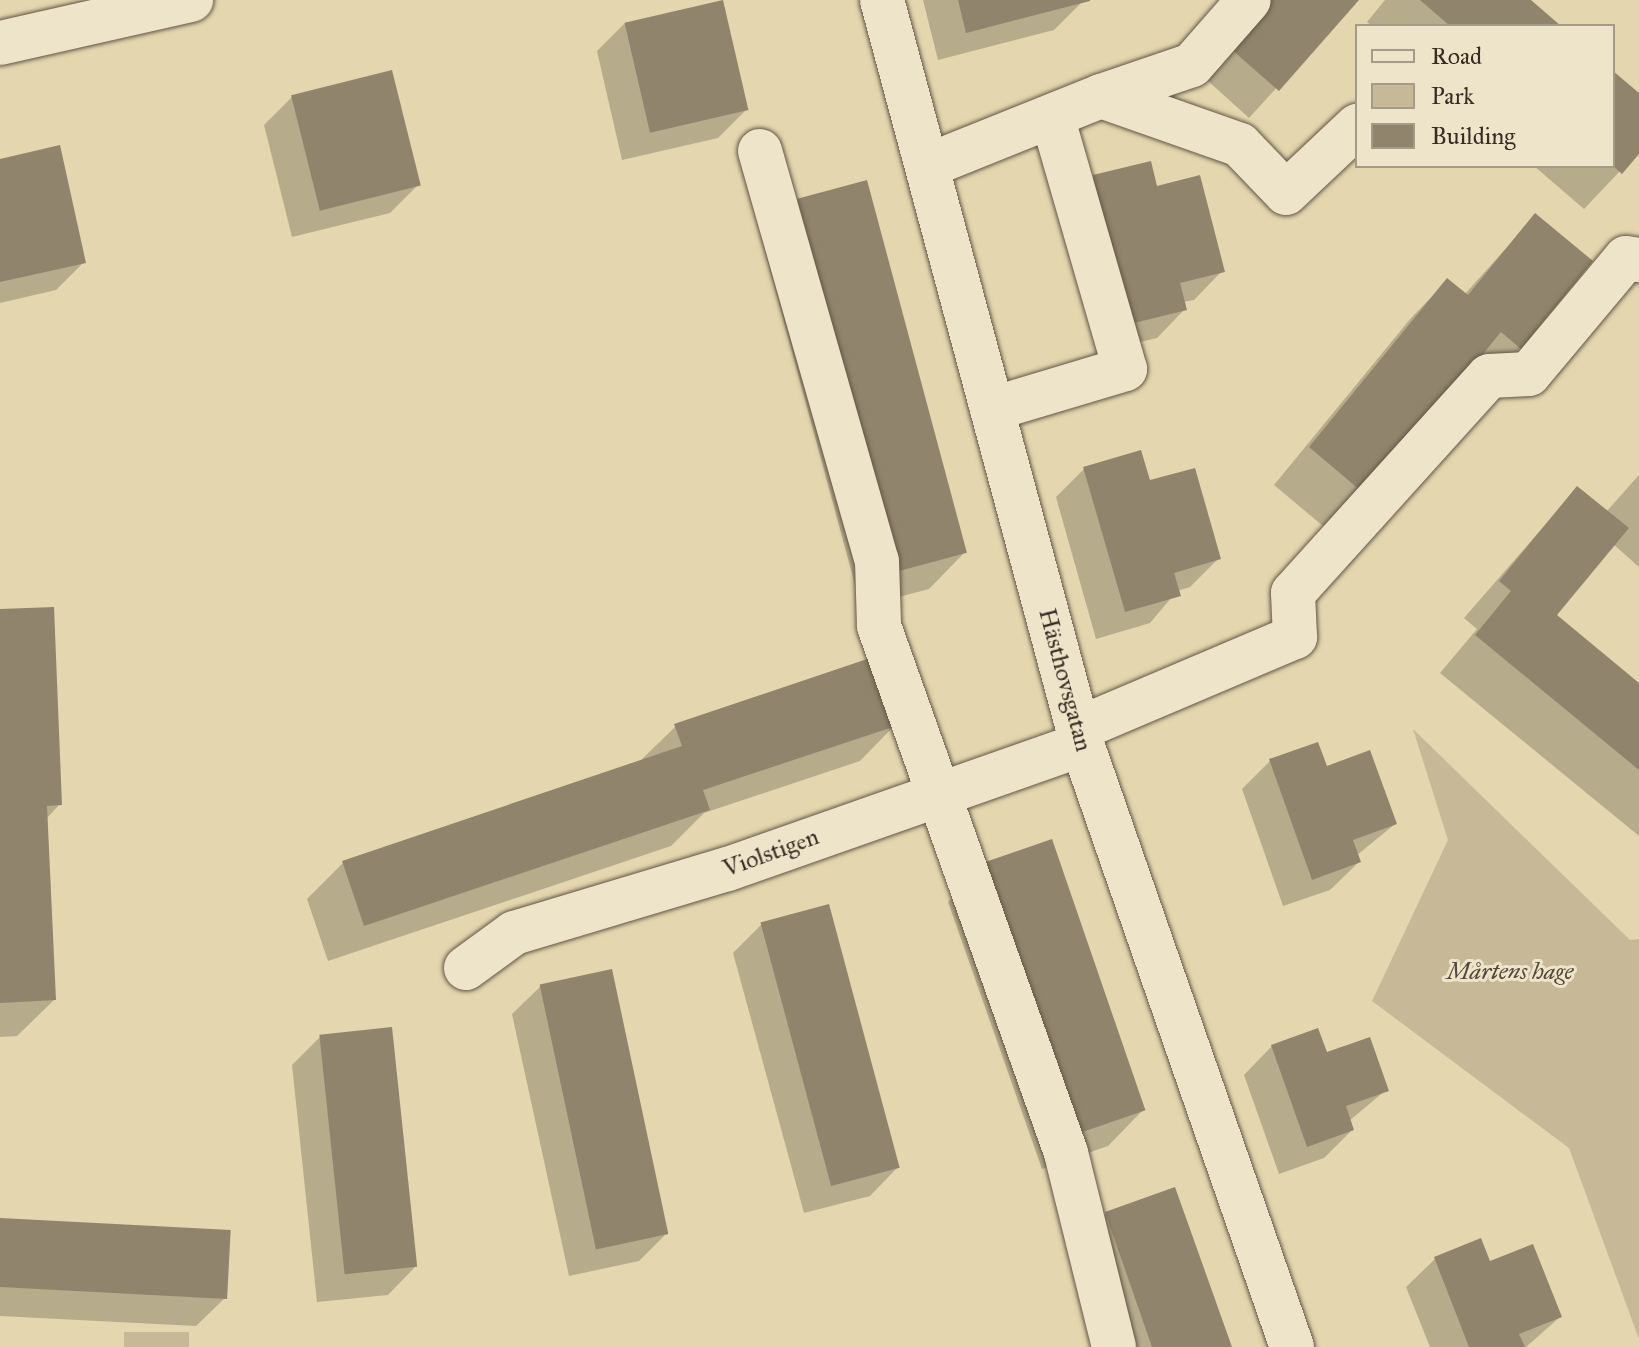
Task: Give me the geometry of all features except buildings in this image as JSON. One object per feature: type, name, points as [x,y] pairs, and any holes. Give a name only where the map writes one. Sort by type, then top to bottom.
[{"type":"street","points":[[0,43],[191,0]]},
{"type":"street","name":"Hästhovsgatan","points":[[882,0],[1080,736],[1292,1347]]},
{"type":"street","points":[[927,166],[1101,96],[1192,65],[1249,0]]},
{"type":"street","points":[[1101,96],[1240,145],[1286,193],[1355,128]]},
{"type":"street","points":[[992,409],[1125,369],[1052,116]]},
{"type":"street","points":[[760,151],[877,561],[879,626],[1066,1153],[1114,1347]]},
{"type":"street","name":"Violstigen","points":[[466,968],[514,933],[731,880],[1080,736],[1295,637],[1293,593],[1478,388],[1489,376],[1529,374],[1626,258],[1639,260]]},
{"type":"green space","name":"Mårtens hage","points":[[1413,729],[1630,940],[1639,939],[1639,1339],[1569,1148],[1372,1001],[1448,840]]},
{"type":"green space","points":[[124,1332],[189,1332],[189,1347],[124,1347]]}]
